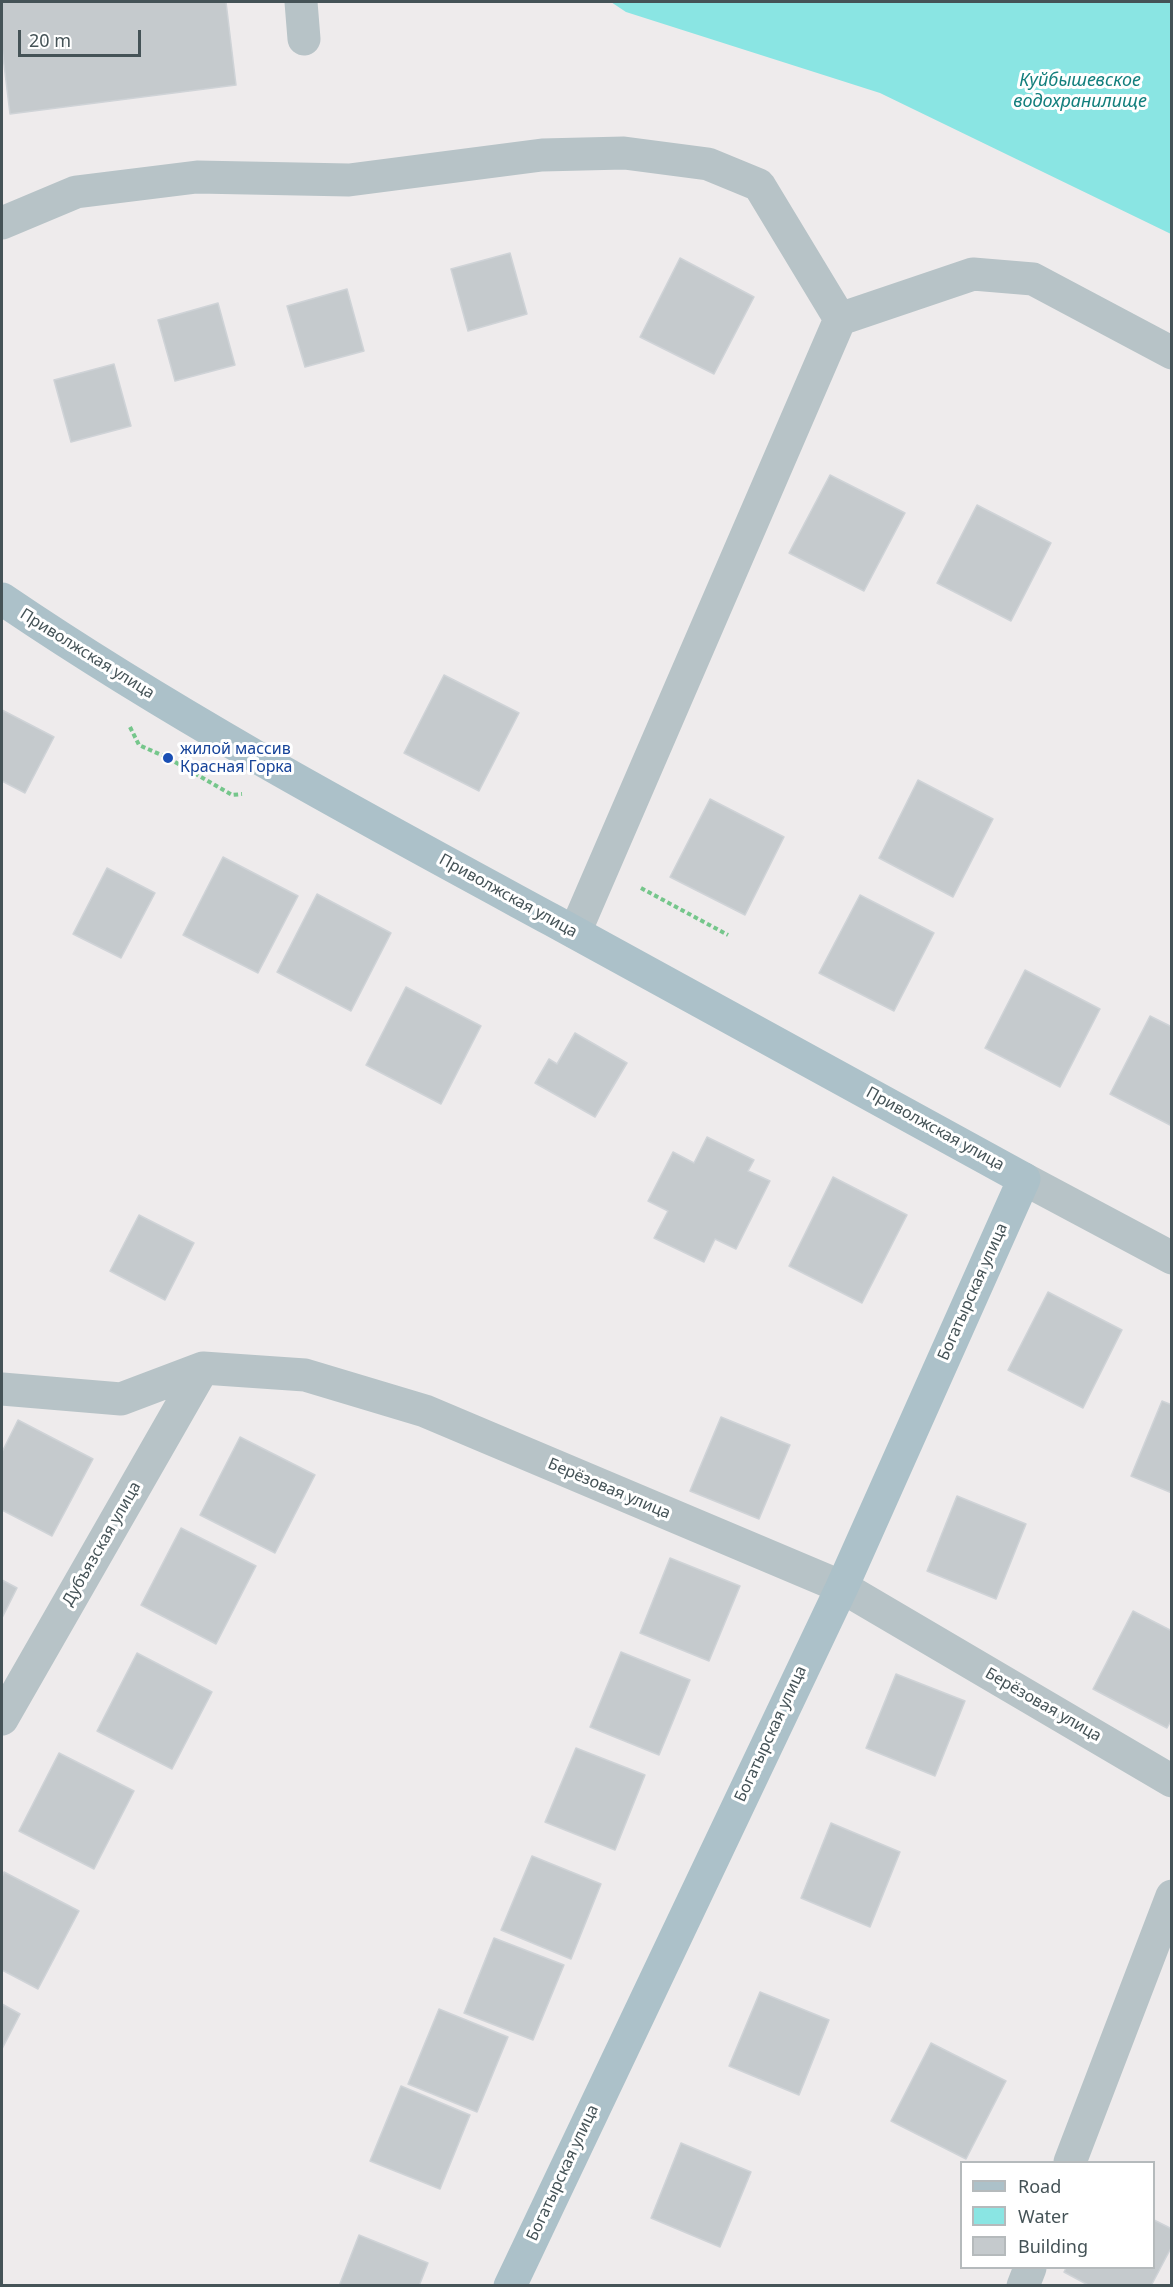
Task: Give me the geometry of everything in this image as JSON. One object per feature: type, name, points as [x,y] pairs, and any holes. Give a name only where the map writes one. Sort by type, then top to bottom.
[{"type":"main road","name":"Приволжская улица","points":[[2,598],[197,723],[1024,1179]]},
{"type":"main road","name":"Богатырская улица","points":[[510,2286],[842,1587],[1024,1179]]},
{"type":"street","points":[[301,2],[304,39]]},
{"type":"street","points":[[2,223],[76,192],[197,177],[349,180],[542,155],[624,153],[708,164],[759,185],[840,319]]},
{"type":"street","points":[[575,932],[840,319],[974,274],[1033,279],[1172,353]]},
{"type":"street","points":[[1024,1179],[1172,1258]]},
{"type":"street","name":"Берёзовая улица","points":[[2,1389],[121,1399],[203,1368],[305,1375],[425,1411],[842,1587],[1172,1781]]},
{"type":"street","name":"Дубъязская улица","points":[[2,1719],[203,1368]]},
{"type":"street","points":[[1071,2161],[1172,1896]]},
{"type":"street","points":[[1023,2286],[1030,2269]]},
{"type":"path","points":[[641,888],[728,935]]},
{"type":"water","name":"Куйбышевское водохранилище","points":[[611,2],[1171,2],[1171,234],[880,93],[626,12]]},
{"type":"building","points":[[2,2],[226,2],[236,85],[10,114],[2,48]]},
{"type":"building","points":[[510,253],[527,314],[468,331],[451,269]]},
{"type":"building","points":[[680,258],[754,297],[714,374],[640,337]]},
{"type":"building","points":[[347,289],[364,351],[305,367],[287,306]]},
{"type":"building","points":[[218,303],[235,365],[175,381],[158,320]]},
{"type":"building","points":[[114,364],[131,426],[71,442],[54,380]]},
{"type":"building","points":[[830,475],[905,513],[864,591],[789,553]]},
{"type":"building","points":[[977,505],[1051,543],[1011,621],[937,583]]},
{"type":"building","points":[[444,675],[519,713],[479,791],[404,753]]},
{"type":"building","points":[[2,710],[54,737],[25,793],[2,781]]},
{"type":"building","points":[[918,780],[993,819],[953,897],[879,858]]},
{"type":"building","points":[[710,799],[784,837],[745,915],[670,877]]},
{"type":"building","points":[[223,857],[298,896],[258,973],[183,935]]},
{"type":"building","points":[[107,868],[155,893],[121,958],[73,934]]},
{"type":"building","points":[[317,894],[391,933],[351,1011],[277,972]]},
{"type":"building","points":[[860,895],[934,933],[894,1011],[819,973]]},
{"type":"building","points":[[1025,970],[1100,1009],[1060,1087],[985,1048]]},
{"type":"building","points":[[406,987],[481,1026],[441,1104],[366,1065]]},
{"type":"building","points":[[1150,1016],[1172,1027],[1172,1126],[1110,1094]]},
{"type":"building","points":[[575,1033],[627,1063],[595,1117],[535,1083],[549,1059],[557,1064]]},
{"type":"building","points":[[707,1137],[754,1160],[748,1171],[770,1181],[736,1249],[715,1239],[704,1262],[654,1238],[668,1211],[648,1201],[673,1152],[694,1163]]},
{"type":"building","points":[[833,1177],[907,1215],[862,1303],[789,1266]]},
{"type":"building","points":[[139,1215],[194,1243],[165,1300],[110,1271]]},
{"type":"building","points":[[1048,1292],[1122,1330],[1083,1408],[1008,1370]]},
{"type":"building","points":[[1162,1401],[1172,1405],[1172,1493],[1131,1476]]},
{"type":"building","points":[[721,1417],[790,1445],[759,1519],[690,1491]]},
{"type":"building","points":[[18,1420],[93,1459],[52,1536],[2,1510],[2,1452]]},
{"type":"building","points":[[240,1437],[315,1475],[275,1553],[200,1515]]},
{"type":"building","points":[[957,1496],[1026,1524],[996,1599],[927,1571]]},
{"type":"building","points":[[181,1528],[256,1566],[216,1644],[141,1605]]},
{"type":"building","points":[[670,1558],[740,1586],[709,1661],[640,1633]]},
{"type":"building","points":[[2,1580],[17,1588],[2,1618]]},
{"type":"building","points":[[1133,1611],[1172,1631],[1172,1719],[1167,1728],[1093,1689]]},
{"type":"building","points":[[621,1652],[690,1680],[659,1755],[590,1727]]},
{"type":"building","points":[[137,1653],[212,1692],[172,1769],[97,1731]]},
{"type":"building","points":[[896,1674],[965,1701],[935,1776],[866,1748]]},
{"type":"building","points":[[576,1748],[645,1775],[615,1850],[545,1822]]},
{"type":"building","points":[[59,1753],[134,1791],[94,1869],[19,1831]]},
{"type":"building","points":[[831,1823],[900,1852],[870,1927],[801,1898]]},
{"type":"building","points":[[532,1856],[601,1884],[571,1959],[501,1930]]},
{"type":"building","points":[[4,1872],[79,1911],[38,1989],[2,1970],[2,1877]]},
{"type":"building","points":[[494,1938],[564,1965],[533,2040],[464,2013]]},
{"type":"building","points":[[760,1992],[829,2020],[799,2095],[729,2066]]},
{"type":"building","points":[[2,2004],[20,2014],[2,2049]]},
{"type":"building","points":[[439,2009],[508,2037],[477,2112],[408,2084]]},
{"type":"building","points":[[931,2043],[1006,2081],[966,2159],[891,2121]]},
{"type":"building","points":[[401,2086],[470,2115],[440,2189],[370,2161]]},
{"type":"building","points":[[681,2143],[751,2172],[720,2247],[651,2218]]},
{"type":"building","points":[[1155,2220],[1172,2229],[1172,2246],[1151,2286],[1090,2286],[1064,2272],[1066,2269],[1155,2269]]},
{"type":"building","points":[[359,2235],[428,2263],[419,2286],[339,2286]]},
{"type":"place","name":"жилой массив Красная Горка","points":[[168,758]]}]
